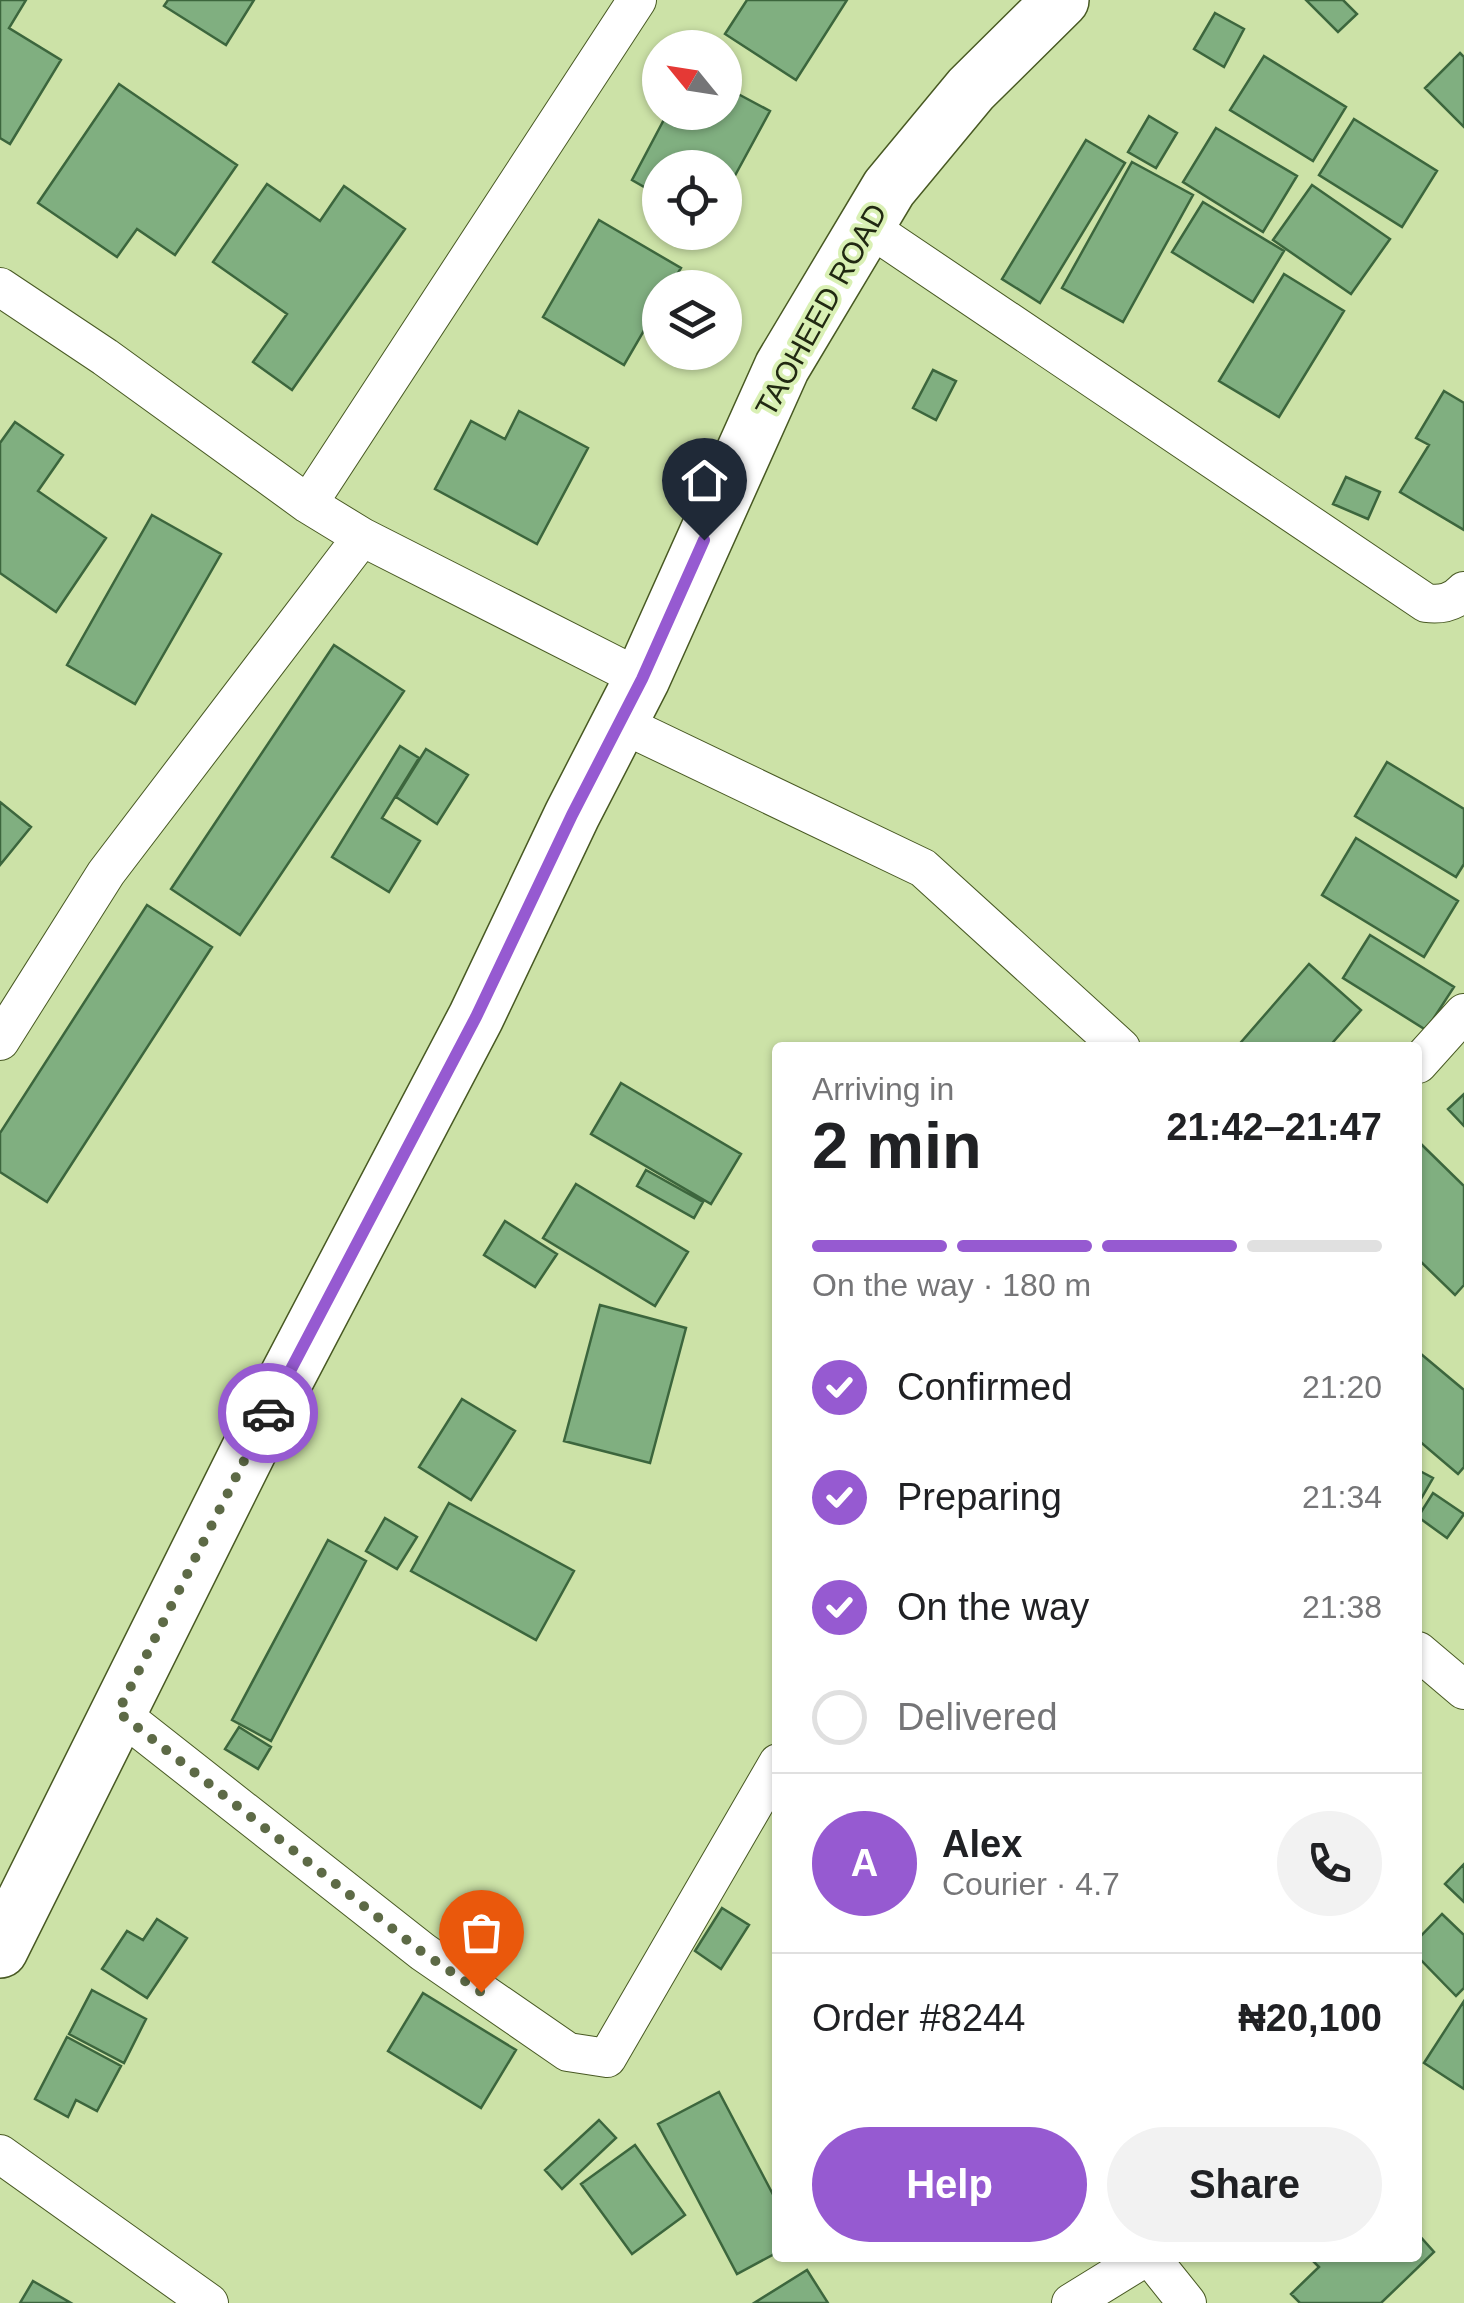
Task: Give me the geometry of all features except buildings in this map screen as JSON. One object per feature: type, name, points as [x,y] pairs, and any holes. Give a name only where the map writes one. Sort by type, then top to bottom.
[{"type":"main road","name":"TAOHEED ROAD","points":[[0,1950],[256,1436],[476,1017],[631,701],[782,367],[889,188],[971,90],[1060,0]]},
{"type":"street","points":[[308,504],[623,5]]},
{"type":"street","points":[[866,226],[1426,603],[1441,605],[1464,590]]},
{"type":"street","points":[[0,287],[105,357],[308,504],[631,701],[922,868],[1114,1042]]},
{"type":"street","points":[[0,1041],[106,874],[362,537]]},
{"type":"street","points":[[1422,1060],[1464,1014]]},
{"type":"street","points":[[1422,1654],[1464,1690]]},
{"type":"street","points":[[118,1712],[422,1952],[568,2052],[606,2058],[772,1773]]},
{"type":"street","points":[[0,2154],[209,2303]]},
{"type":"street","points":[[1071,2303],[1141,2262]]},
{"type":"street","points":[[1151,2262],[1186,2303]]},
{"type":"way so far","points":[[268,1413],[118,1712],[422,1952],[481,1992]]},
{"type":"route","points":[[268,1413],[476,1017],[642,679],[704,540]]}]
